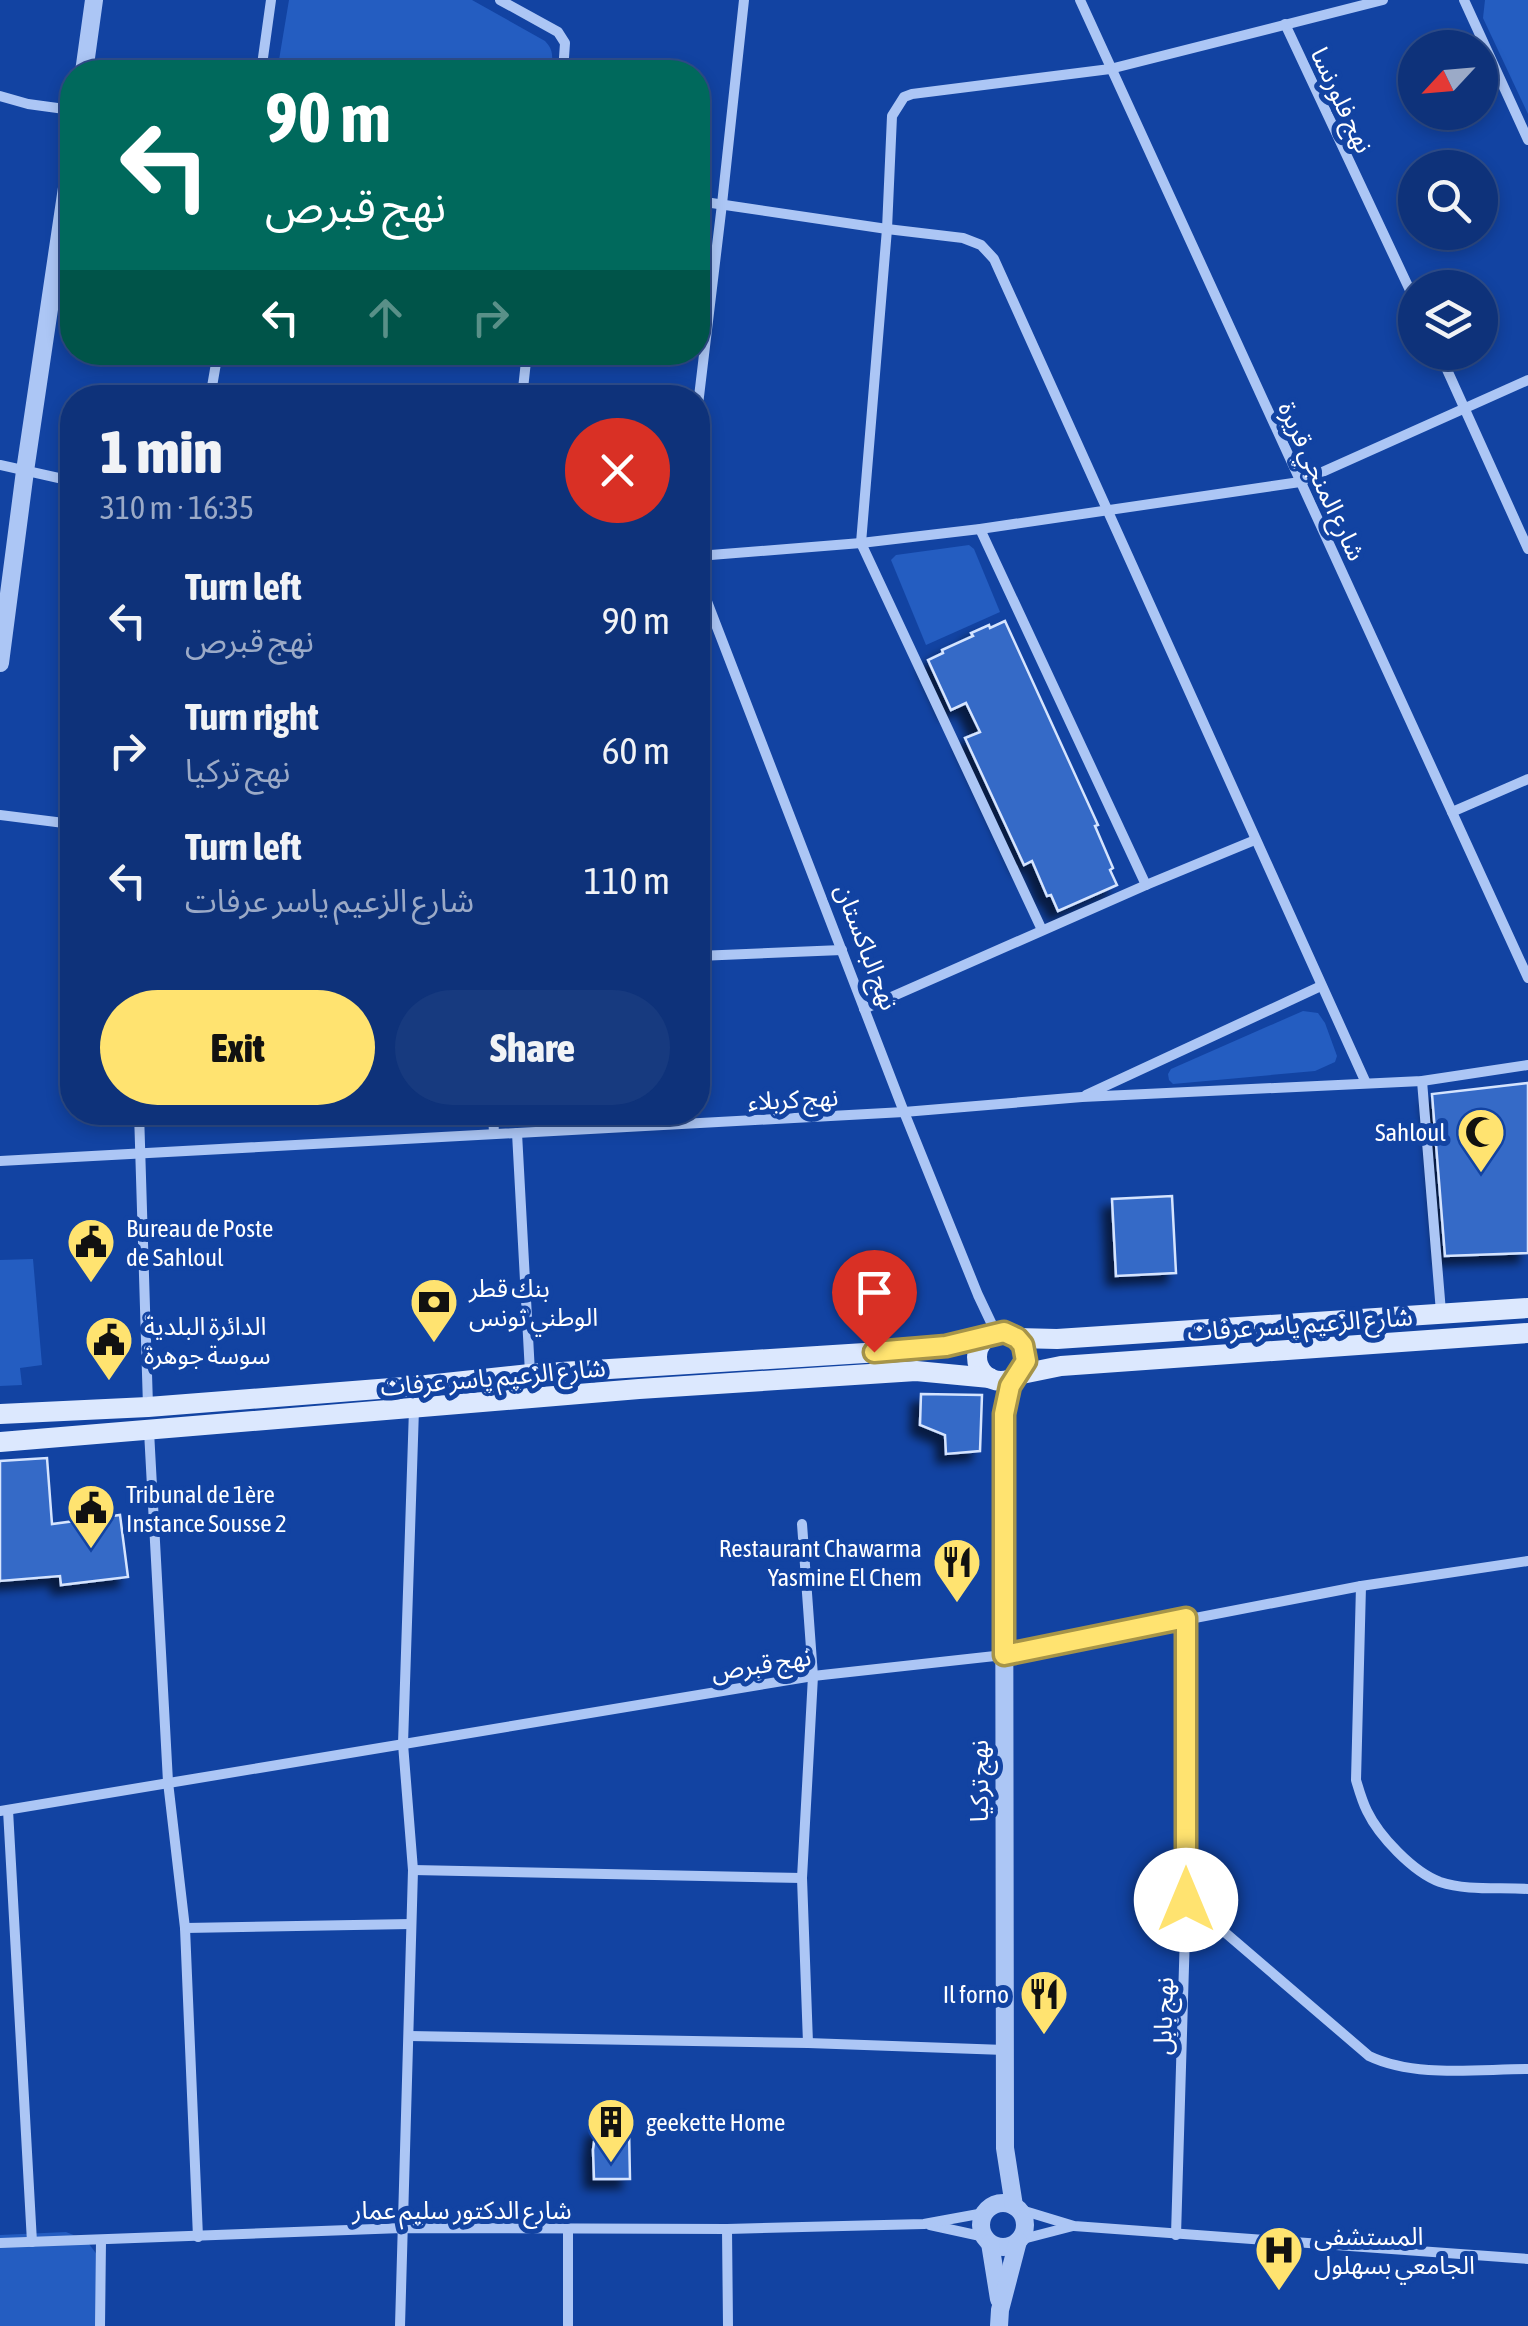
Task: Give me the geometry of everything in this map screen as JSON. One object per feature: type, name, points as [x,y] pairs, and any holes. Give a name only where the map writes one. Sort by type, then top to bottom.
[{"type":"main road","name":"شارع الزعيم ياسر عرفات","points":[[1017,1338],[1056,1339],[1528,1308]]},
{"type":"main road","points":[[1004,1332],[1017,1338],[1023,1345],[1026,1361],[1004,1378],[980,1368],[979,1347],[992,1334],[1004,1332]]},
{"type":"main road","name":"شارع الزعيم ياسر عرفات","points":[[0,1442],[639,1389],[916,1371],[1004,1378],[1061,1366],[1528,1333]]},
{"type":"main road","name":"شارع الزعيم ياسر عرفات","points":[[0,1414],[148,1407],[530,1374],[912,1350],[992,1334]]},
{"type":"street","points":[[86,60],[94,0]]},
{"type":"street","points":[[263,60],[271,0]]},
{"type":"street","points":[[500,0],[558,32],[566,43],[564,60]]},
{"type":"street","points":[[710,304],[744,0]]},
{"type":"street","name":"شارع المنجي قريرة","points":[[1080,0],[1528,978]]},
{"type":"street","points":[[1042,930],[861,542],[887,230],[892,116],[904,98],[912,94],[1110,69],[1383,0]]},
{"type":"street","points":[[1464,0],[1528,140]]},
{"type":"street","name":"نهج فلورنسا","points":[[1284,24],[1400,270]]},
{"type":"street","points":[[0,96],[60,108]]},
{"type":"street","points":[[710,202],[963,238],[980,245],[994,259],[1366,1084]]},
{"type":"street","points":[[0,662],[60,235]]},
{"type":"street","points":[[1448,370],[1528,549]]},
{"type":"street","points":[[710,555],[980,529],[1300,482],[1528,380]]},
{"type":"street","points":[[0,465],[60,478]]},
{"type":"street","points":[[1516,526],[1528,520]]},
{"type":"street","points":[[980,529],[1146,885]]},
{"type":"street","name":"نهج الباكستان","points":[[710,609],[992,1334]]},
{"type":"street","points":[[1452,812],[1528,779]]},
{"type":"street","points":[[0,815],[60,822]]},
{"type":"street","points":[[864,1009],[1255,840]]},
{"type":"street","points":[[710,956],[842,950]]},
{"type":"street","points":[[1082,1097],[1321,986]]},
{"type":"street","name":"نهج كربلاء","points":[[710,1123],[1082,1097],[1366,1084],[1528,1066]]},
{"type":"street","points":[[1422,1080],[1441,1312]]},
{"type":"street","points":[[139,1125],[148,1407]]},
{"type":"street","points":[[494,1125],[494,1134]]},
{"type":"street","name":"نهج كربلاء","points":[[0,1161],[664,1125]]},
{"type":"street","points":[[517,1133],[530,1374]]},
{"type":"street","name":"نهج تركيا","points":[[1004,1378],[1005,2148],[1016,2207]]},
{"type":"street","points":[[400,2326],[413,1870],[404,1744],[414,1410]]},
{"type":"street","points":[[149,1431],[168,1782],[185,1928],[198,2238]]},
{"type":"street","points":[[802,1524],[813,1676],[802,1878],[808,2043]]},
{"type":"street","name":"نهج قبرص","points":[[4,1811],[813,1676],[1004,1655],[1361,1586],[1528,1561]]},
{"type":"street","points":[[1361,1586],[1356,1780],[1366,1810],[1380,1832],[1415,1868],[1437,1881],[1528,1888]]},
{"type":"street","name":"نهج بابل","points":[[1176,2235],[1186,1900],[1186,1618]]},
{"type":"street","points":[[4,1811],[32,2242]]},
{"type":"street","points":[[413,1870],[802,1878]]},
{"type":"street","points":[[1186,1900],[1369,2056],[1388,2065],[1414,2069],[1528,2069]]},
{"type":"street","points":[[185,1928],[411,1924]]},
{"type":"street","points":[[410,2036],[1004,2050]]},
{"type":"street","name":"نهج تركيا","points":[[987,2210],[1005,2148]]},
{"type":"street","points":[[924,2224],[1006,2203],[1074,2226],[1528,2259]]},
{"type":"street","points":[[1000,2318],[1025,2224],[1016,2207]]},
{"type":"street","points":[[987,2210],[981,2230],[987,2240],[1000,2318]]},
{"type":"street","points":[[924,2224],[987,2240],[999,2247],[1074,2226]]},
{"type":"street","name":"شارع الدكتور سليم عمار","points":[[0,2243],[402,2228],[728,2229],[924,2224]]},
{"type":"street","points":[[728,2229],[728,2326]]},
{"type":"street","points":[[568,2230],[568,2326]]},
{"type":"street","points":[[100,2326],[101,2241]]},
{"type":"shaded area","points":[[289,0],[472,0],[545,41],[552,52],[552,60],[279,60]]},
{"type":"shaded area","points":[[1485,0],[1528,0],[1528,114],[1498,50],[1498,30],[1489,30],[1483,18]]},
{"type":"shaded area","points":[[969,545],[1000,612],[926,645],[891,560],[896,555]]},
{"type":"shaded area","points":[[1303,1011],[1318,1013],[1325,1023],[1337,1056],[1335,1062],[1315,1071],[1173,1084],[1169,1080],[1171,1069]]},
{"type":"shaded area","points":[[33,1259],[42,1365],[20,1368],[22,1385],[0,1386],[0,1260]]},
{"type":"shaded area","points":[[66,2232],[86,2240],[98,2256],[98,2326],[0,2326],[0,2235]]},
{"type":"building","points":[[1005,621],[1098,825],[1095,826],[1117,885],[1058,911],[1032,861],[1024,865],[965,738],[980,732],[966,703],[951,710],[928,660],[973,636],[971,633]]},
{"type":"building","name":"Sahloul","points":[[1528,1083],[1528,1253],[1445,1256],[1432,1094]]},
{"type":"building","points":[[1172,1196],[1176,1273],[1116,1276],[1112,1199]]},
{"type":"building","points":[[921,1394],[982,1395],[980,1451],[946,1454],[945,1435],[920,1425]]},
{"type":"building","points":[[47,1458],[52,1524],[120,1515],[128,1577],[61,1585],[60,1576],[0,1581],[0,1461]]},
{"type":"building","name":"geekette Home","points":[[596,2127],[629,2129],[630,2179],[594,2179]]},
{"type":"place","name":"Sahloul","points":[[1481,1174]]},
{"type":"place","name":"Bureau de Poste de Sahloul","points":[[91,1284]]},
{"type":"place","name":"بنك قطر الوطني تونس","points":[[434,1344]]},
{"type":"place","name":"الدائرة البلدية سوسة جوهرة","points":[[109,1382]]},
{"type":"place","name":"Tribunal de 1ère Instance Sousse 2","points":[[91,1550]]},
{"type":"place","name":"Restaurant Chawarma Yasmine El Chem","points":[[957,1604]]},
{"type":"place","name":"Il forno","points":[[1044,2036]]},
{"type":"place","name":"geekette Home","points":[[611,2164]]},
{"type":"place","name":"المستشفى الجامعي بسهلول","points":[[1279,2292]]},
{"type":"route","points":[[874,1352],[946,1346],[1004,1332],[1023,1345],[1026,1361],[1010,1386],[1004,1414],[1004,1655],[1186,1618],[1186,1900]]}]
